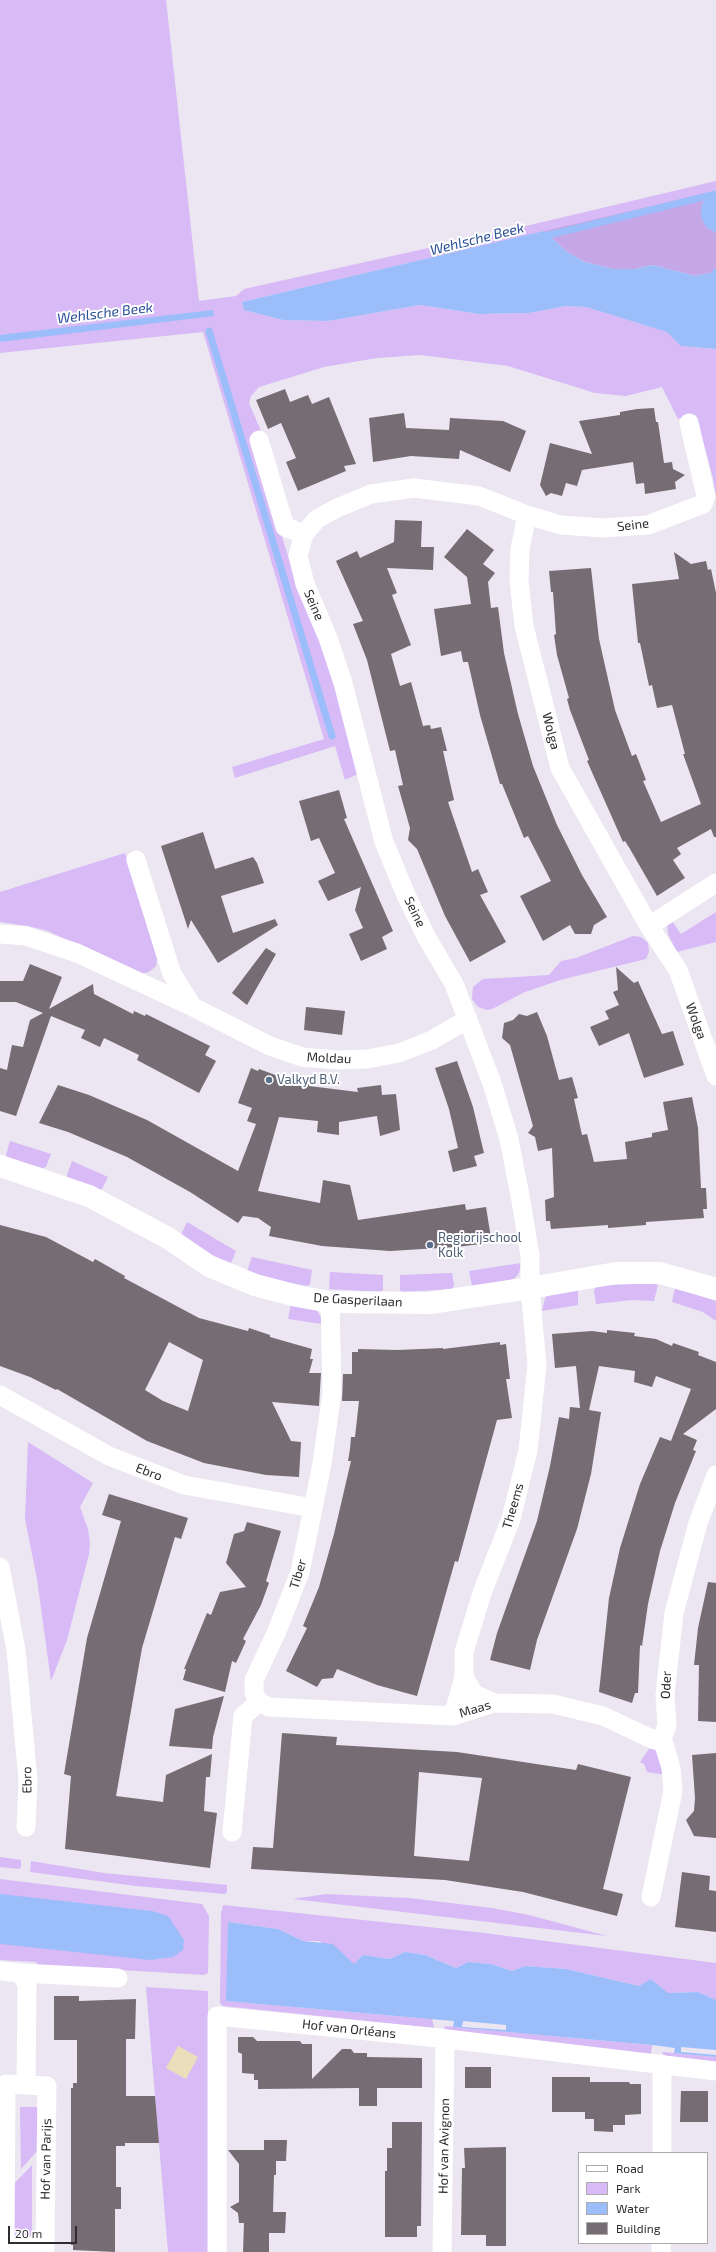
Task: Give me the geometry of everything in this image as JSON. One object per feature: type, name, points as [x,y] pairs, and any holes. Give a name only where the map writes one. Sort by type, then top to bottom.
[{"type":"street","name":"Seine","points":[[530,1288],[530,1256],[509,1139],[492,1083],[454,984],[406,895],[384,842],[343,683],[328,638],[305,584],[298,556],[304,534],[317,519],[337,508],[371,494],[414,488],[480,496],[526,515],[561,525],[602,528],[648,525],[703,504],[706,496],[689,423]]},
{"type":"street","points":[[259,440],[285,527],[304,534]]},
{"type":"street","name":"Wolga","points":[[526,515],[520,549],[519,572],[524,626],[560,768],[649,926],[678,970],[716,1076]]},
{"type":"street","name":"Moldau","points":[[136,860],[172,974],[193,1006]]},
{"type":"street","points":[[649,926],[716,883]]},
{"type":"street","name":"Moldau","points":[[0,934],[26,936],[77,953],[193,1006],[270,1046],[302,1057],[336,1060],[367,1060],[399,1053],[432,1040],[468,1019]]},
{"type":"street","name":"De Gasperilaan","points":[[0,1166],[90,1196],[168,1238],[210,1266],[240,1279],[297,1296],[330,1302],[430,1303],[530,1288],[616,1272],[660,1273],[716,1289]]},
{"type":"street","name":"Theems","points":[[454,1716],[464,1677],[464,1652],[482,1593],[511,1519],[528,1450],[537,1365],[530,1288]]},
{"type":"street","name":"Tiber","points":[[259,1702],[254,1693],[254,1680],[277,1631],[300,1572],[314,1508],[331,1405],[330,1302]]},
{"type":"street","name":"Ebro","points":[[0,1395],[109,1456],[184,1485],[314,1508]]},
{"type":"street","name":"Oder","points":[[662,1738],[667,1726],[665,1695],[674,1613],[698,1523],[716,1475]]},
{"type":"street","name":"Ebro","points":[[0,1567],[16,1650],[28,1780],[26,1827]]},
{"type":"street","points":[[464,1677],[474,1694],[494,1703]]},
{"type":"street","points":[[232,1832],[243,1716],[259,1702]]},
{"type":"street","name":"Maas","points":[[259,1702],[269,1707],[454,1716],[494,1703],[526,1702],[569,1706],[603,1716],[654,1740],[662,1738]]},
{"type":"street","points":[[651,1897],[673,1791],[671,1768],[662,1738]]},
{"type":"street","points":[[0,1971],[118,1978]]},
{"type":"street","points":[[21,1973],[27,1985],[26,2085]]},
{"type":"street","name":"Hof van Orléans","points":[[217,2252],[217,2016],[445,2039],[716,2070]]},
{"type":"street","name":"Hof van Avignon","points":[[442,2252],[445,2039]]},
{"type":"street","points":[[662,2064],[662,2152]]},
{"type":"street","name":"Hof van Parijs","points":[[6,2084],[26,2085],[47,2086],[45,2247],[5,2246],[6,2084]]},
{"type":"green space","points":[[0,0],[166,0],[199,301],[236,296],[244,289],[509,230],[716,181],[716,191],[242,302],[244,310],[283,320],[328,321],[420,305],[479,314],[529,313],[566,306],[586,307],[668,332],[681,346],[716,349],[716,498],[713,478],[696,415],[678,419],[662,387],[626,396],[595,393],[508,366],[420,355],[377,358],[324,367],[259,387],[251,396],[249,403],[264,438],[271,502],[289,559],[335,680],[358,774],[345,780],[335,746],[235,778],[232,767],[324,739],[203,332],[0,353]]},
{"type":"green space","points":[[125,853],[157,959],[156,966],[149,972],[139,974],[48,931],[28,926],[0,922],[0,892]]},
{"type":"green space","points":[[716,912],[716,942],[677,952],[668,934],[667,922],[672,921],[681,934]]},
{"type":"green space","points":[[633,936],[641,937],[648,943],[649,952],[646,959],[560,980],[525,992],[492,1009],[487,1010],[478,1007],[472,999],[473,987],[483,979],[549,975],[561,961],[576,958]]},
{"type":"green space","points":[[10,1141],[51,1154],[46,1167],[43,1168],[8,1158],[6,1155]]},
{"type":"green space","points":[[72,1161],[108,1177],[102,1189],[99,1190],[68,1178],[67,1175]]},
{"type":"green space","points":[[187,1222],[236,1251],[231,1263],[228,1265],[180,1237]]},
{"type":"green space","points":[[252,1257],[312,1270],[310,1284],[308,1286],[283,1282],[264,1278],[247,1271]]},
{"type":"green space","points":[[521,1263],[519,1273],[515,1278],[508,1281],[472,1286],[469,1271]]},
{"type":"green space","points":[[330,1272],[383,1275],[383,1290],[381,1292],[329,1289]]},
{"type":"green space","points":[[452,1273],[454,1286],[452,1289],[402,1292],[400,1290],[400,1275]]},
{"type":"green space","points":[[652,1283],[658,1285],[654,1301],[632,1300],[596,1304],[594,1290],[597,1286]]},
{"type":"green space","points":[[675,1288],[716,1301],[716,1321],[703,1312],[672,1302]]},
{"type":"green space","points":[[578,1290],[578,1305],[542,1311],[545,1298],[550,1293]]},
{"type":"green space","points":[[291,1303],[315,1308],[322,1318],[322,1324],[288,1319]]},
{"type":"green space","points":[[28,1442],[93,1483],[80,1507],[88,1529],[90,1542],[89,1554],[67,1640],[51,1681],[37,1579],[25,1519]]},
{"type":"green space","points":[[651,1746],[656,1751],[665,1775],[647,1772],[644,1764],[640,1762]]},
{"type":"green space","points":[[0,1857],[21,1860],[21,1867],[19,1869],[0,1867]]},
{"type":"green space","points":[[31,1861],[104,1873],[227,1885],[227,1892],[225,1894],[136,1886],[30,1872]]},
{"type":"green space","points":[[0,1879],[202,1904],[209,1916],[208,1973],[204,1975],[38,1965],[36,1962],[0,1960]]},
{"type":"green space","points":[[326,1894],[409,1898],[492,1908],[529,1915],[607,1936],[293,1899]]},
{"type":"green space","points":[[223,1905],[484,1933],[716,1963],[716,2000],[698,1992],[668,1993],[651,1979],[639,1986],[566,1969],[525,1966],[512,1971],[491,1964],[468,1962],[456,1968],[425,1955],[405,1952],[390,1959],[363,1955],[354,1965],[319,1941],[303,1941],[278,1929],[228,1922],[227,2001],[432,2019],[434,2028],[223,2006],[220,2003],[221,1913]]},
{"type":"green space","points":[[146,1987],[208,1991],[208,2252],[168,2252]]},
{"type":"green space","points":[[445,2026],[652,2045],[651,2055],[444,2031]]},
{"type":"green space","points":[[663,2052],[716,2057],[716,2063],[662,2057]]},
{"type":"green space","points":[[20,2107],[38,2107],[39,2149],[21,2169]]},
{"type":"green space","points":[[32,2165],[32,2236],[13,2236],[13,2185]]},
{"type":"shaded area","points":[[707,193],[701,207],[706,227],[716,233],[716,267],[712,273],[695,276],[653,265],[636,269],[613,269],[585,262],[567,252],[544,231]]},
{"type":"sand","points":[[178,2046],[198,2057],[186,2079],[166,2068]]},
{"type":"water","points":[[716,191],[716,233],[706,227],[701,217],[701,207],[707,193]]},
{"type":"water","points":[[544,231],[567,252],[585,262],[613,269],[636,269],[653,265],[695,276],[711,273],[716,267],[716,349],[681,346],[667,332],[586,307],[566,306],[529,313],[479,314],[420,305],[328,321],[283,320],[244,310],[242,302]]},
{"type":"water","points":[[213,310],[214,316],[0,342],[0,335]]},
{"type":"water","points":[[0,1894],[152,1911],[168,1916],[184,1940],[183,1950],[173,1957],[150,1960],[0,1944]]},
{"type":"water","points":[[228,1922],[278,1929],[303,1941],[333,1944],[354,1964],[363,1955],[390,1959],[405,1952],[425,1955],[456,1968],[468,1962],[491,1964],[512,1971],[525,1966],[566,1969],[639,1986],[651,1979],[668,1993],[698,1992],[716,2000],[716,2057],[674,2053],[675,2048],[652,2045],[453,2027],[454,2021],[226,2001]]},
{"type":"pier","points":[[463,2021],[506,2025],[506,2030],[462,2027]]},
{"type":"pier","points":[[681,2047],[716,2050],[716,2055],[681,2052]]},
{"type":"building","points":[[285,389],[290,402],[308,395],[312,404],[329,397],[356,464],[344,466],[346,471],[298,491],[286,462],[296,458],[281,423],[268,429],[256,400]]},
{"type":"building","points":[[654,408],[656,422],[658,422],[664,463],[672,462],[673,469],[685,475],[675,482],[676,489],[645,494],[644,483],[636,484],[633,462],[582,470],[577,486],[566,483],[562,496],[551,493],[546,496],[540,485],[550,443],[592,454],[579,421],[620,415],[620,412],[637,409]]},
{"type":"building","points":[[404,413],[406,428],[449,430],[450,418],[503,421],[526,431],[510,472],[460,450],[459,459],[411,456],[373,462],[369,418]]},
{"type":"building","points":[[395,520],[422,521],[421,547],[434,547],[433,570],[387,568],[397,593],[392,595],[411,645],[391,654],[400,686],[411,682],[423,726],[430,725],[431,729],[441,727],[447,751],[443,751],[454,800],[448,802],[472,872],[478,869],[488,892],[480,895],[506,942],[470,962],[445,916],[417,849],[408,840],[410,828],[398,786],[403,785],[395,750],[390,751],[367,660],[353,624],[363,621],[336,561],[357,551],[360,558],[394,542]]},
{"type":"building","points":[[467,529],[494,550],[483,564],[495,573],[488,582],[491,608],[498,607],[504,653],[518,714],[533,766],[557,825],[582,875],[607,917],[594,925],[591,934],[575,934],[570,925],[543,941],[520,896],[551,881],[528,836],[524,838],[502,784],[500,784],[480,715],[468,662],[463,662],[461,651],[441,656],[434,609],[471,604],[467,577],[444,557]]},
{"type":"building","points":[[674,552],[691,564],[706,561],[708,570],[711,569],[716,593],[716,837],[714,837],[711,829],[677,848],[681,854],[673,860],[685,878],[657,896],[625,841],[623,842],[587,761],[589,760],[570,710],[567,699],[569,698],[557,655],[554,635],[556,634],[553,592],[551,592],[549,571],[591,568],[599,639],[615,710],[632,756],[636,754],[646,780],[643,781],[661,822],[701,804],[683,754],[685,754],[672,705],[657,708],[652,685],[649,686],[640,643],[638,643],[632,584],[679,579]]},
{"type":"building","points":[[339,790],[347,818],[344,819],[393,931],[382,937],[387,949],[361,961],[349,934],[363,928],[355,910],[361,887],[328,901],[318,881],[335,873],[319,838],[311,841],[299,801]]},
{"type":"building","points":[[203,832],[215,869],[253,857],[257,863],[264,883],[221,896],[233,933],[275,919],[278,925],[218,963],[191,920],[188,929],[161,846]]},
{"type":"building","points":[[266,948],[276,954],[247,1005],[232,993]]},
{"type":"building","points":[[30,964],[62,977],[49,1009],[93,984],[94,994],[133,1014],[134,1011],[145,1016],[146,1014],[210,1046],[205,1055],[216,1061],[199,1093],[137,1060],[139,1055],[104,1038],[100,1047],[81,1038],[85,1030],[51,1016],[16,1116],[0,1111],[0,1068],[7,1070],[12,1045],[23,1047],[30,1020],[43,1013],[16,1002],[0,1002],[0,981],[23,981]]},
{"type":"building","points":[[616,967],[634,983],[638,981],[662,1034],[673,1031],[684,1065],[644,1078],[629,1033],[599,1046],[590,1027],[609,1019],[605,1011],[619,1005],[613,992],[618,990]]},
{"type":"building","points":[[306,1007],[345,1011],[342,1035],[304,1030]]},
{"type":"building","points":[[537,1012],[547,1036],[559,1080],[572,1077],[578,1098],[574,1099],[582,1135],[587,1134],[594,1162],[627,1159],[625,1142],[652,1137],[652,1133],[668,1130],[663,1102],[692,1097],[698,1128],[701,1188],[706,1188],[707,1209],[703,1209],[704,1218],[646,1222],[646,1225],[608,1228],[608,1225],[551,1229],[550,1221],[546,1221],[545,1200],[554,1197],[552,1148],[538,1151],[535,1137],[528,1133],[533,1126],[510,1045],[502,1038],[504,1023],[513,1020],[519,1014],[527,1016]]},
{"type":"building","points":[[457,1061],[473,1107],[484,1153],[474,1156],[477,1166],[453,1172],[448,1151],[458,1148],[449,1109],[435,1068]]},
{"type":"building","points":[[251,1068],[258,1071],[259,1069],[289,1080],[309,1082],[309,1086],[358,1092],[357,1088],[381,1085],[382,1095],[396,1094],[400,1130],[380,1136],[377,1116],[339,1122],[339,1135],[317,1132],[318,1121],[279,1117],[258,1191],[320,1203],[323,1180],[350,1185],[358,1220],[465,1204],[466,1210],[486,1207],[491,1238],[481,1240],[481,1244],[390,1251],[322,1246],[269,1236],[271,1227],[258,1218],[243,1216],[238,1223],[190,1192],[127,1157],[68,1132],[39,1123],[58,1085],[89,1095],[147,1120],[238,1171],[256,1124],[247,1121],[252,1108],[238,1103]]},
{"type":"building","points":[[0,1225],[46,1237],[93,1262],[95,1259],[125,1276],[124,1278],[199,1318],[248,1331],[249,1328],[270,1335],[270,1337],[312,1349],[310,1359],[313,1359],[309,1373],[321,1373],[319,1406],[272,1402],[291,1441],[301,1442],[299,1477],[266,1475],[204,1463],[147,1441],[57,1389],[56,1390],[30,1377],[0,1366]],"holes":[[[169,1342],[203,1360],[188,1411],[163,1401],[145,1390]]]},
{"type":"building","points":[[607,1330],[635,1333],[634,1336],[656,1339],[672,1346],[673,1343],[699,1352],[698,1355],[716,1362],[716,1409],[683,1434],[697,1440],[693,1450],[696,1451],[675,1503],[660,1551],[648,1604],[642,1646],[640,1645],[638,1693],[635,1693],[632,1703],[599,1692],[609,1598],[620,1548],[640,1484],[660,1437],[671,1441],[691,1389],[656,1376],[652,1387],[634,1382],[635,1371],[599,1366],[589,1410],[601,1412],[591,1474],[577,1529],[537,1640],[530,1670],[490,1660],[497,1633],[537,1521],[550,1466],[559,1417],[569,1419],[570,1407],[580,1408],[576,1366],[555,1368],[552,1334],[592,1331],[607,1333]]},
{"type":"building","points":[[500,1342],[500,1345],[506,1344],[510,1379],[506,1379],[512,1418],[497,1420],[458,1562],[455,1561],[417,1696],[377,1685],[337,1669],[333,1678],[322,1679],[317,1687],[286,1671],[307,1628],[303,1626],[319,1587],[334,1534],[351,1461],[348,1461],[351,1437],[355,1437],[359,1401],[342,1401],[343,1374],[352,1374],[352,1352],[358,1352],[358,1349],[443,1349]]},
{"type":"building","points":[[109,1494],[188,1518],[181,1539],[175,1537],[142,1648],[116,1796],[163,1802],[166,1775],[212,1754],[210,1777],[206,1777],[204,1811],[217,1813],[210,1868],[65,1849],[71,1776],[64,1774],[87,1638],[121,1521],[102,1515]]},
{"type":"building","points":[[247,1522],[281,1531],[266,1581],[269,1583],[261,1605],[243,1639],[246,1641],[236,1663],[232,1661],[225,1692],[183,1680],[186,1669],[184,1669],[207,1613],[211,1615],[220,1592],[246,1587],[226,1563],[234,1534],[244,1531]]},
{"type":"building","points":[[708,1582],[716,1583],[716,1722],[698,1721],[699,1665],[694,1665],[698,1628]]},
{"type":"building","points":[[224,1696],[213,1737],[212,1749],[169,1746],[175,1709]]},
{"type":"building","points":[[282,1733],[337,1737],[336,1745],[457,1752],[576,1770],[578,1764],[631,1777],[603,1889],[623,1894],[617,1916],[523,1892],[445,1880],[251,1869],[253,1847],[273,1848]],"holes":[[[419,1772],[482,1778],[469,1861],[414,1856]]]},
{"type":"building","points":[[716,1753],[716,1838],[694,1836],[686,1820],[694,1811],[695,1798],[692,1755]]},
{"type":"building","points":[[682,1872],[710,1876],[709,1890],[716,1891],[716,1932],[675,1927]]},
{"type":"building","points":[[54,1996],[79,1996],[79,2001],[136,1999],[135,2039],[126,2039],[126,2096],[155,2096],[159,2143],[125,2143],[125,2146],[116,2146],[116,2187],[121,2187],[121,2209],[115,2209],[115,2252],[73,2250],[73,2245],[71,2245],[71,2088],[73,2088],[73,2083],[77,2083],[77,2040],[54,2040]]},
{"type":"building","points":[[238,2037],[253,2037],[257,2041],[300,2041],[302,2044],[312,2044],[312,2079],[342,2049],[351,2049],[354,2053],[367,2053],[367,2057],[422,2058],[422,2088],[377,2088],[377,2106],[359,2106],[359,2088],[258,2089],[258,2080],[254,2080],[254,2074],[242,2073],[242,2054],[238,2052]]},
{"type":"building","points":[[465,2067],[491,2067],[491,2088],[465,2088]]},
{"type":"building","points":[[552,2077],[590,2077],[590,2082],[629,2082],[630,2084],[641,2084],[641,2114],[625,2115],[625,2125],[613,2125],[613,2132],[594,2131],[594,2119],[585,2119],[585,2112],[552,2112]]},
{"type":"building","points":[[681,2091],[708,2091],[708,2122],[680,2122]]},
{"type":"building","points":[[392,2122],[422,2122],[421,2226],[417,2226],[417,2237],[385,2237],[385,2171],[387,2171],[387,2148],[392,2148]]},
{"type":"building","points":[[264,2140],[287,2140],[286,2161],[276,2161],[273,2212],[286,2212],[285,2233],[269,2233],[269,2252],[243,2252],[244,2223],[239,2223],[238,2213],[230,2207],[239,2202],[239,2164],[228,2150],[264,2150]]},
{"type":"building","points":[[506,2147],[506,2246],[486,2246],[486,2235],[461,2235],[462,2168],[465,2168],[464,2148]]},
{"type":"waterway","name":"Wehlsche Beek","points":[[541,237],[716,194]]},
{"type":"waterway","points":[[209,331],[332,736]]},
{"type":"place","name":"Valkyd B.V.","points":[[269,1080]]},
{"type":"place","name":"Regiorijschool Kolk","points":[[430,1245]]}]
